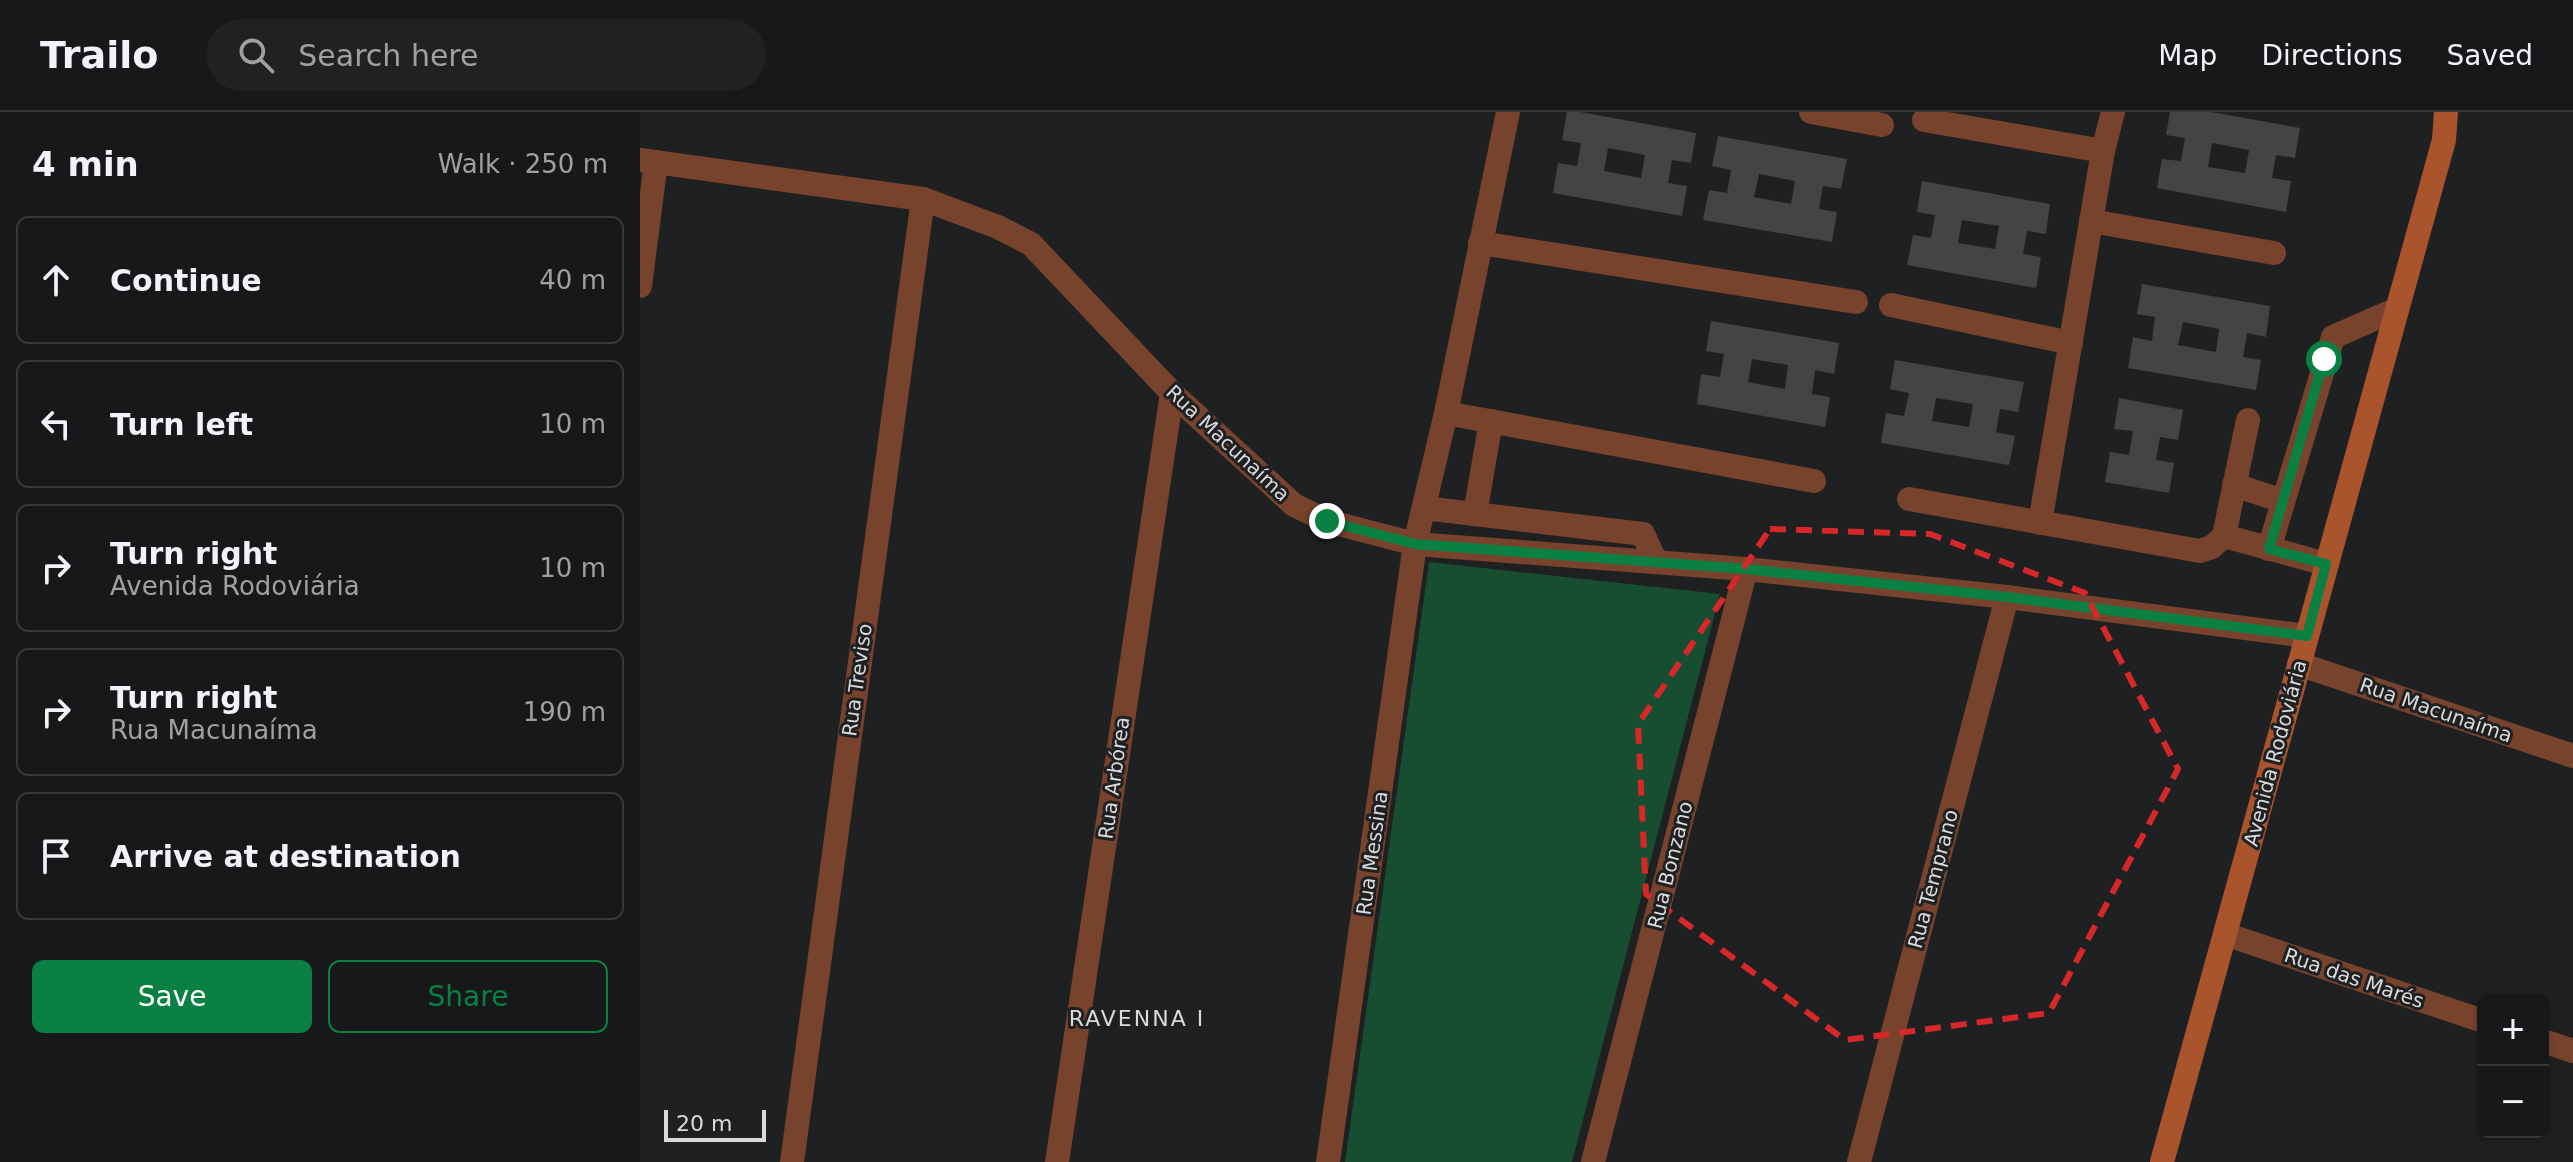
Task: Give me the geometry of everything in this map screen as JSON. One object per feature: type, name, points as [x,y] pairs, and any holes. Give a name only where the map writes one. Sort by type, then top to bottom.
[{"type":"street","name":"Rua Messina","points":[[1328,1162],[1415,544],[1446,413],[1508,112]]},
{"type":"street","points":[[1811,112],[1882,125]]},
{"type":"street","points":[[2040,523],[2103,151],[2113,112]]},
{"type":"street","name":"Avenida Rodoviária","points":[[2162,1162],[2444,140],[2446,112]]},
{"type":"street","points":[[1924,120],[2103,151]]},
{"type":"street","points":[[640,286],[648,161]]},
{"type":"street","name":"Rua Macunaíma","points":[[648,161],[923,199],[998,227],[1031,244],[1172,393],[1294,505],[1327,521],[1415,544],[1746,569],[2007,597],[2307,636]]},
{"type":"street","name":"Rua Treviso","points":[[792,1162],[923,199]]},
{"type":"street","points":[[2091,221],[2274,253]]},
{"type":"street","points":[[1480,243],[1856,302]]},
{"type":"street","points":[[1891,305],[2071,343]]},
{"type":"street","points":[[2269,549],[2333,337],[2397,309]]},
{"type":"street","name":"Rua Arbórea","points":[[1057,1162],[1172,393]]},
{"type":"street","points":[[1446,413],[1814,481]]},
{"type":"street","points":[[1909,499],[2200,551],[2212,547],[2224,536],[2248,420]]},
{"type":"street","points":[[1475,514],[1491,421]]},
{"type":"street","points":[[2234,485],[2283,501]]},
{"type":"street","points":[[1424,508],[1643,534],[1656,562]]},
{"type":"street","points":[[2224,536],[2326,564]]},
{"type":"street","name":"Rua Bonzano","points":[[1593,1162],[1746,569]]},
{"type":"street","name":"Rua Temprano","points":[[1859,1162],[2007,597]]},
{"type":"street","name":"Rua Macunaíma","points":[[2299,664],[2573,756]]},
{"type":"street","name":"Rua das Marés","points":[[2225,934],[2477,1019]]},
{"type":"street","points":[[2549,1043],[2573,1051]]},
{"type":"highlighted area","points":[[1770,529],[1930,534],[2085,593],[2178,769],[2049,1013],[1845,1040],[1646,894],[1638,724]]},
{"type":"green space","points":[[1429,562],[1720,594],[1572,1162],[1345,1162]]},
{"type":"building","points":[[1567,112],[1696,133],[1691,163],[1672,160],[1668,183],[1687,186],[1682,216],[1553,193],[1558,163],[1577,166],[1581,143],[1562,140]],"holes":[[[1608,148],[1645,155],[1641,178],[1604,171]]]},
{"type":"building","points":[[2170,112],[2211,112],[2300,128],[2295,158],[2276,155],[2272,178],[2291,181],[2286,212],[2157,188],[2162,159],[2181,161],[2185,138],[2166,135]],"holes":[[[2212,143],[2249,150],[2245,173],[2208,167]]]},
{"type":"building","points":[[1718,136],[1847,159],[1841,189],[1823,186],[1819,209],[1837,212],[1832,242],[1703,220],[1709,190],[1727,193],[1731,170],[1712,166]],"holes":[[[1759,174],[1795,181],[1791,204],[1754,197]]]},
{"type":"building","points":[[1922,181],[2050,204],[2046,234],[2027,231],[2023,254],[2041,257],[2036,288],[1907,265],[1913,235],[1931,238],[1935,215],[1917,212]],"holes":[[[1962,220],[1999,226],[1995,249],[1958,243]]]},
{"type":"building","points":[[2142,284],[2270,306],[2266,337],[2247,333],[2243,357],[2261,360],[2256,390],[2128,368],[2133,337],[2152,341],[2155,317],[2137,314]],"holes":[[[2183,322],[2219,329],[2216,352],[2178,345]]]},
{"type":"building","points":[[1711,321],[1839,343],[1834,374],[1815,370],[1812,394],[1830,397],[1825,427],[1697,404],[1701,374],[1720,377],[1724,354],[1706,351]],"holes":[[[1752,359],[1788,365],[1785,389],[1748,382]]]},
{"type":"building","points":[[1895,360],[2024,382],[2018,412],[2000,409],[1996,432],[2015,436],[2009,465],[1881,443],[1886,413],[1904,416],[1909,393],[1890,389]],"holes":[[[1936,398],[1973,404],[1969,427],[1932,421]]]},
{"type":"building","points":[[2119,398],[2183,410],[2178,440],[2160,437],[2156,460],[2174,463],[2169,493],[2105,482],[2110,452],[2129,455],[2133,431],[2114,429]]},
{"type":"district","name":"RAVENNA I","points":[[1137,1018]]},
{"type":"route","points":[[1327,521],[1415,544],[1746,569],[2007,597],[2307,636],[2326,564],[2269,549],[2324,359]]}]
